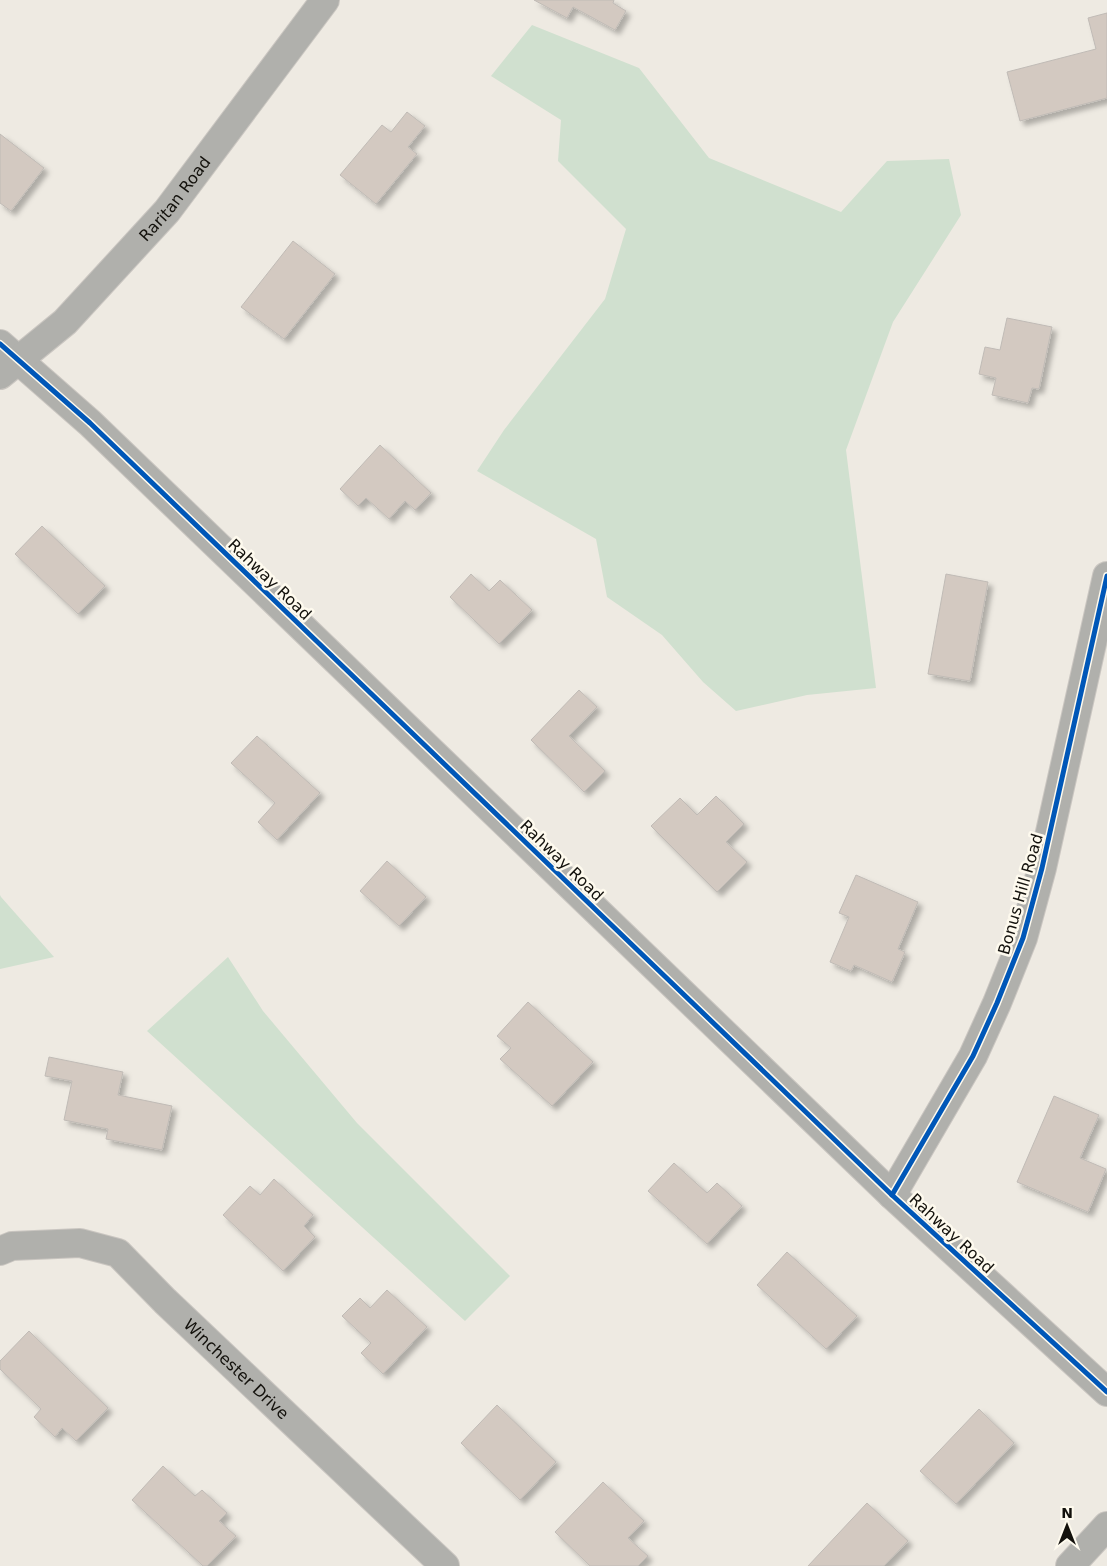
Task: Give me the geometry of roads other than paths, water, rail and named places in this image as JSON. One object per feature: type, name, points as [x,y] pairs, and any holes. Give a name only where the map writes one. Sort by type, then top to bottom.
[{"type":"street","name":"Raritan Road","points":[[7,360],[66,322],[167,211],[325,0]]},
{"type":"street","name":"Rahway Road","points":[[7,360],[90,423],[892,1195],[1107,1392]]},
{"type":"street","name":"Bonus Hill Road","points":[[892,1195],[973,1056],[997,1004],[1023,938],[1042,868],[1107,576]]},
{"type":"street","name":"Winchester Drive","points":[[0,1251],[12,1246],[80,1243],[118,1253],[165,1301],[445,1566]]},
{"type":"street","points":[[1070,1566],[1107,1526]]}]
